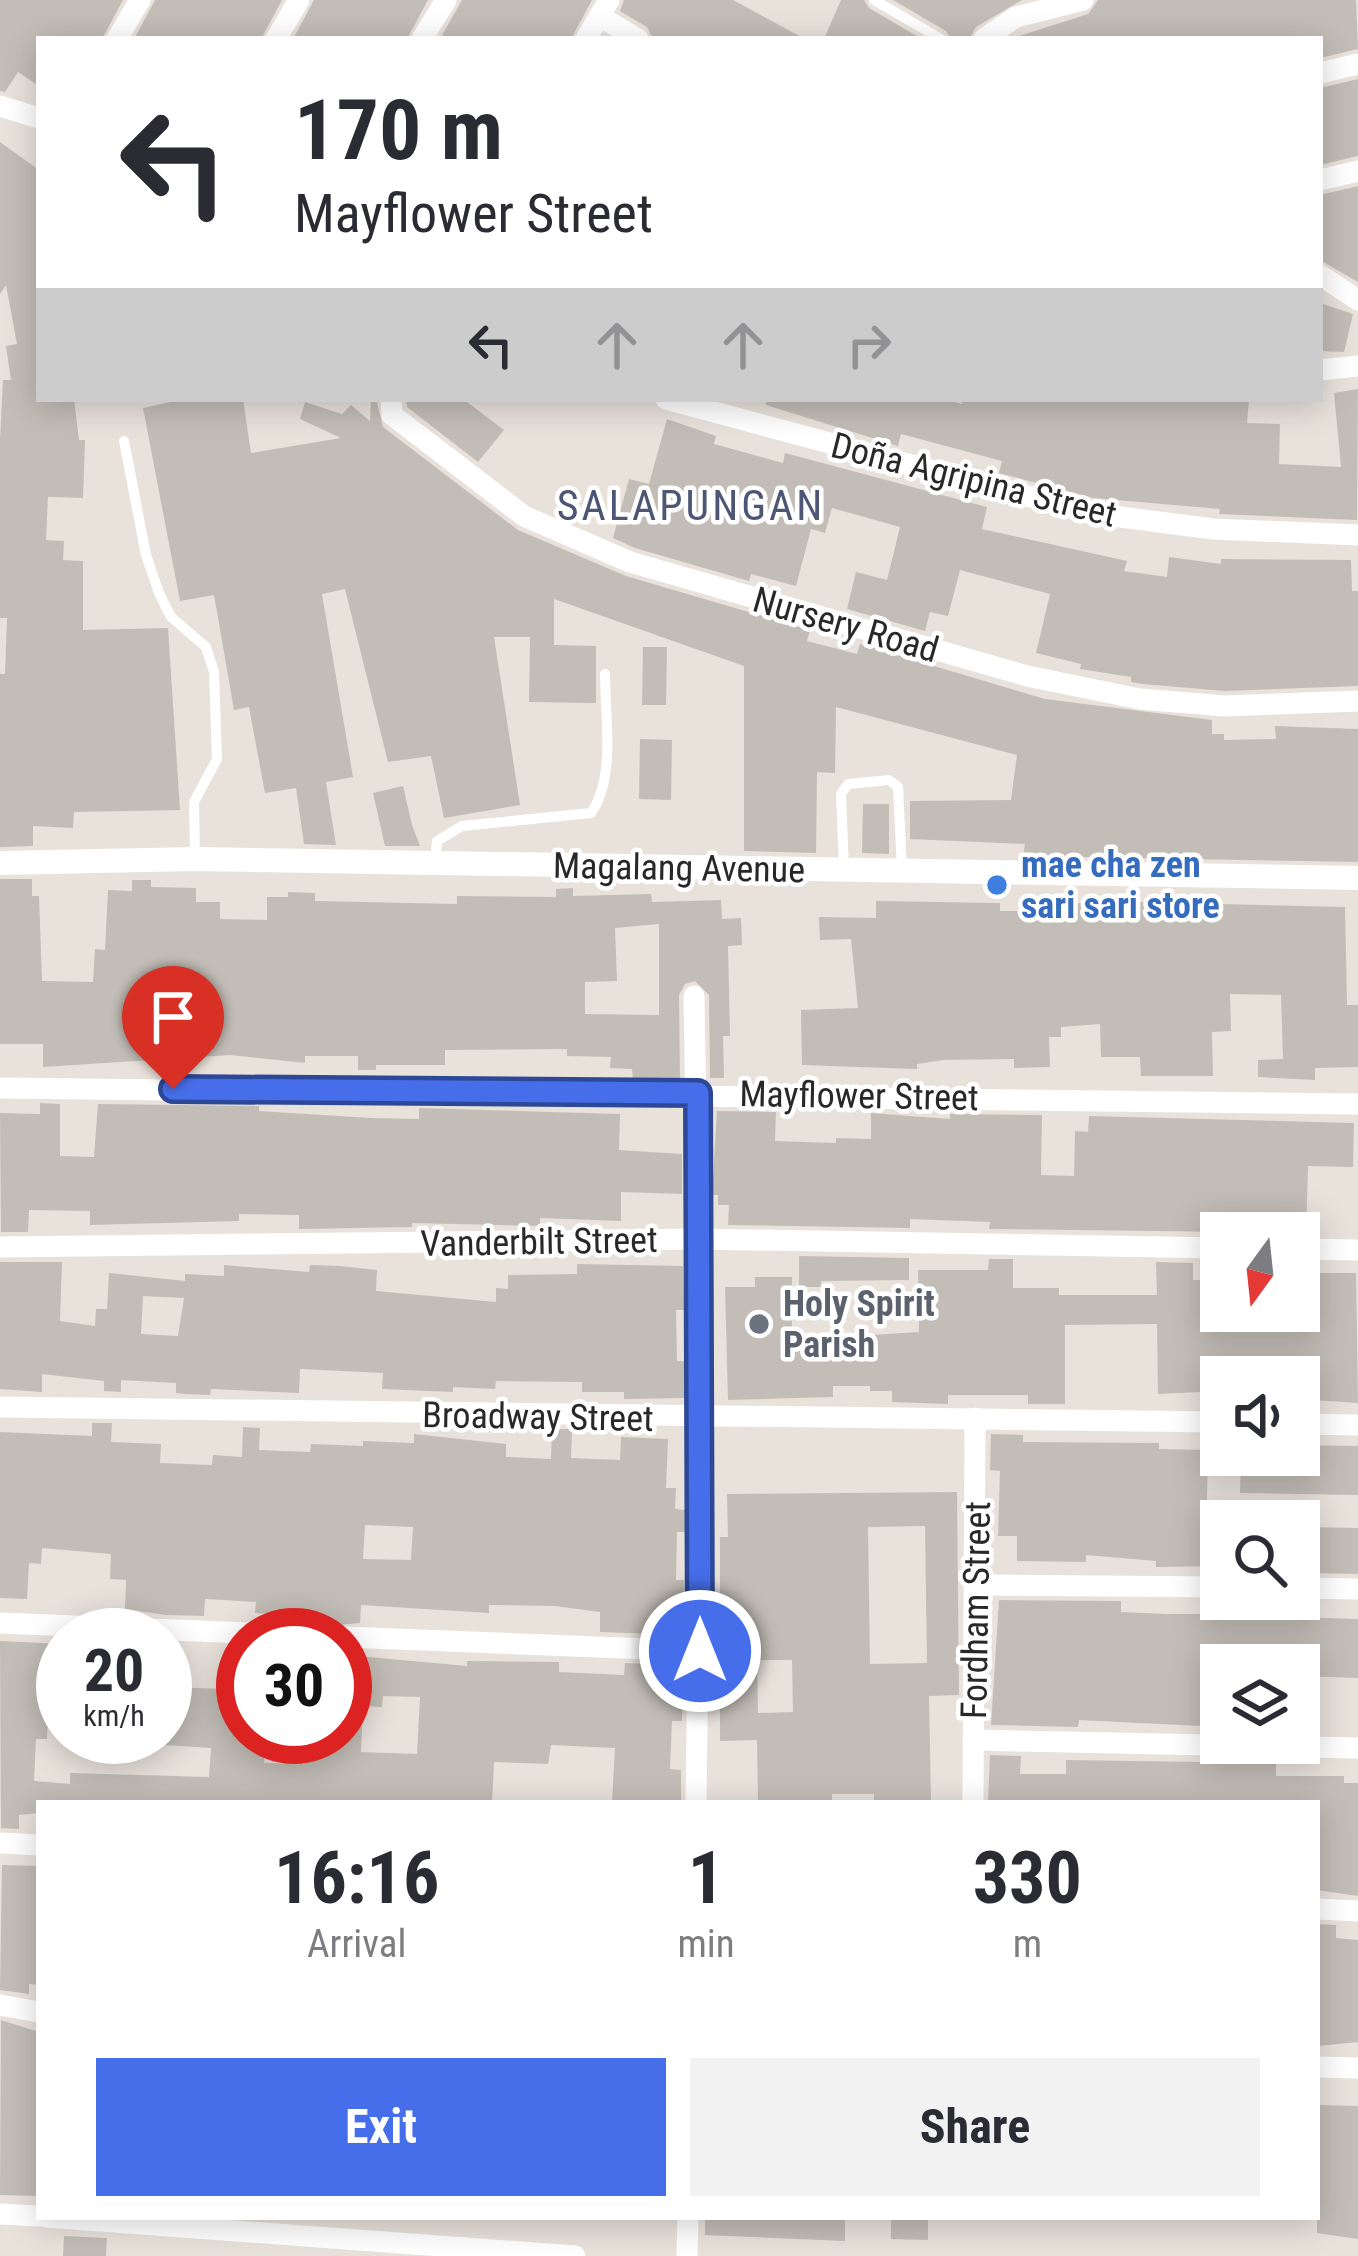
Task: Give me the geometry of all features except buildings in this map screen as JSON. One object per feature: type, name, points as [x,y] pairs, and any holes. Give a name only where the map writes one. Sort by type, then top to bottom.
[{"type":"street","points":[[119,36],[140,0]]},
{"type":"street","points":[[278,36],[299,0]]},
{"type":"street","points":[[424,36],[446,0]]},
{"type":"street","points":[[987,36],[1014,8],[1083,0]]},
{"type":"street","points":[[588,36],[604,8],[635,36]]},
{"type":"street","points":[[1323,72],[1358,64]]},
{"type":"street","points":[[0,106],[36,117]]},
{"type":"street","points":[[1323,178],[1358,171]]},
{"type":"street","points":[[1323,277],[1357,297]]},
{"type":"street","points":[[1323,370],[1358,366]]},
{"type":"street","name":"Nursery Road","points":[[391,402],[392,415],[524,516],[630,562],[1027,676],[1140,699],[1225,706],[1358,700]]},
{"type":"street","name":"Doña Agripina Street","points":[[677,402],[1090,513],[1214,529],[1358,535]]},
{"type":"street","name":"Magalang Avenue","points":[[0,863],[195,859],[1358,878]]},
{"type":"street","points":[[694,996],[701,1418],[696,1800]]},
{"type":"street","name":"Mayflower Street","points":[[0,1088],[1358,1104]]},
{"type":"street","name":"Vanderbilt Street","points":[[0,1247],[698,1239],[1200,1247]]},
{"type":"street","points":[[1320,1249],[1358,1250]]},
{"type":"street","name":"Broadway Street","points":[[0,1407],[1200,1422]]},
{"type":"street","name":"Fordham Street","points":[[974,1800],[975,1418]]},
{"type":"street","points":[[1320,1424],[1358,1425]]},
{"type":"street","points":[[977,1585],[1200,1587]]},
{"type":"street","points":[[1320,1588],[1358,1588]]},
{"type":"street","points":[[0,1623],[216,1632]]},
{"type":"street","points":[[372,1638],[700,1651]]},
{"type":"street","points":[[973,1740],[1358,1748]]},
{"type":"street","points":[[0,1843],[36,1845]]},
{"type":"street","points":[[1320,1910],[1358,1911]]},
{"type":"street","points":[[0,2005],[36,2011]]},
{"type":"street","points":[[1320,2068],[1358,2068]]},
{"type":"street","points":[[0,2214],[36,2217]]},
{"type":"street","points":[[84,2220],[575,2256]]},
{"type":"street","points":[[687,2256],[688,2220]]},
{"type":"lane","points":[[874,0],[936,36]]},
{"type":"lane","points":[[124,441],[146,554],[159,593],[171,617],[206,647],[214,672],[217,759],[194,802],[195,859]]},
{"type":"lane","points":[[434,863],[437,841],[462,826],[591,813],[600,800],[605,765],[605,674]]},
{"type":"lane","points":[[844,869],[842,794],[848,784],[889,781],[898,788],[902,870]]},
{"type":"place","name":"mae cha zen sari sari store","points":[[997,885]]},
{"type":"place","name":"Holy Spirit Parish","points":[[759,1324]]},
{"type":"district","name":"SALAPUNGAN","points":[[691,505]]},
{"type":"route","points":[[173,1089],[698,1093],[700,1651]]}]
